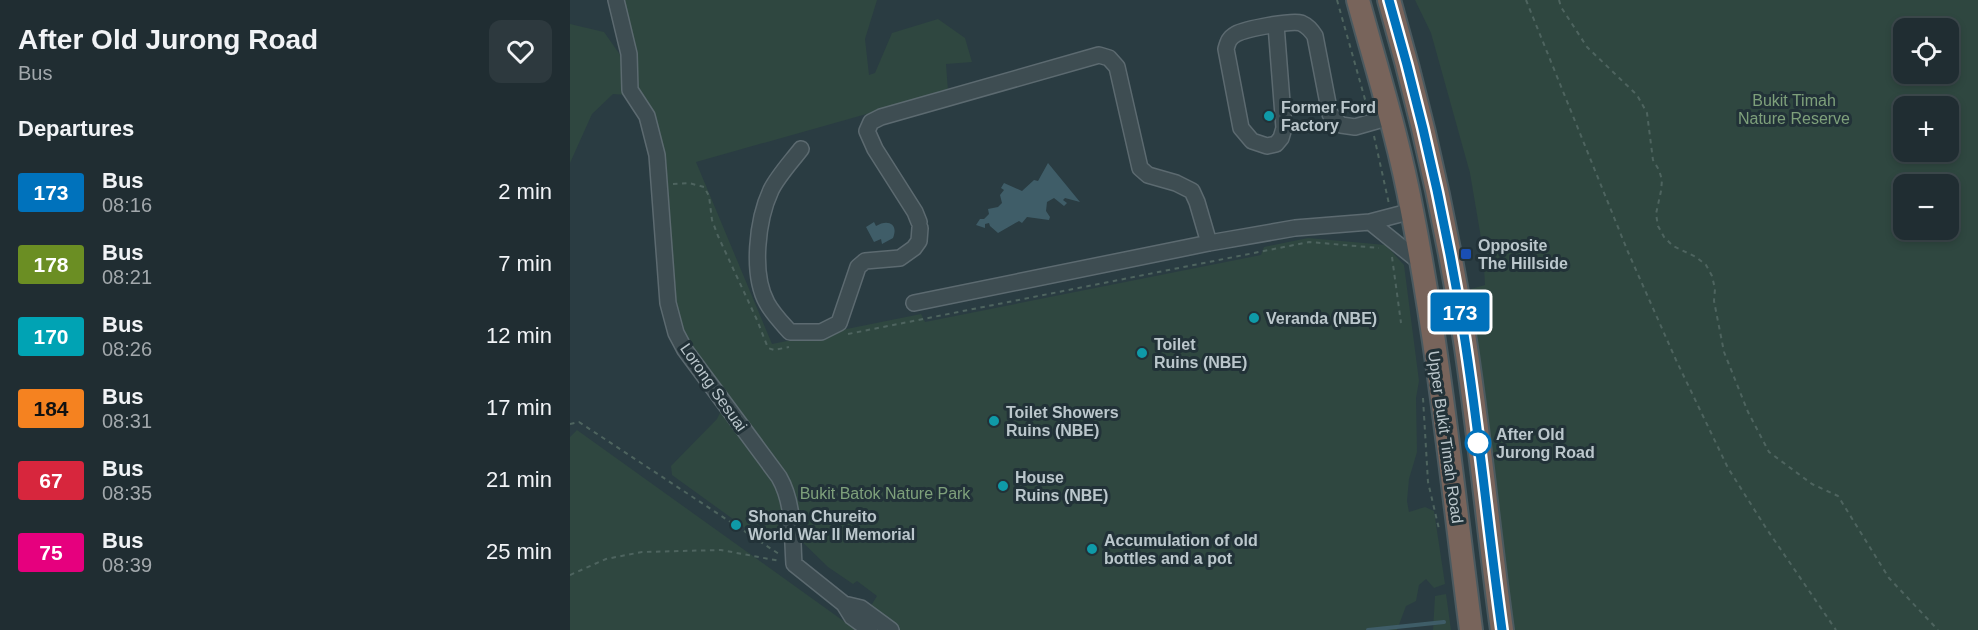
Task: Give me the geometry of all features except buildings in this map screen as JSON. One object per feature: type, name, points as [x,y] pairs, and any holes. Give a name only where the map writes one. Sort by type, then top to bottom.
[{"type":"highway","name":"Upper Bukit Timah Road","points":[[1358,0],[1386,124],[1402,213],[1421,263],[1430,320],[1450,537],[1471,630]]},
{"type":"highway","name":"Upper Bukit Timah Road","points":[[1389,0],[1413,88],[1440,205],[1463,328],[1502,630]]},
{"type":"highway","points":[[1386,124],[1400,92],[1403,89],[1413,88]]},
{"type":"highway","points":[[1450,537],[1468,537],[1483,527],[1486,513]]},
{"type":"street","name":"Lorong Sesuai","points":[[616,0],[629,54],[630,90],[647,116],[657,154],[668,303],[676,333],[685,350],[787,490],[794,564]]},
{"type":"street","points":[[1276,25],[1284,128],[1276,144],[1267,146],[1252,141],[1241,128],[1226,49],[1229,40],[1238,33],[1288,22],[1300,23],[1310,28],[1315,36],[1330,114],[1341,125],[1355,127],[1386,124]]},
{"type":"street","points":[[801,149],[771,190],[759,226],[758,255],[761,288],[767,303],[790,332],[820,332],[839,323],[858,267],[865,261],[900,258],[914,248],[919,241],[920,225],[915,212],[875,149],[867,132],[872,122],[881,117],[1099,55],[1109,58],[1117,67],[1140,168],[1148,175],[1176,183],[1192,191],[1209,243]]},
{"type":"street","points":[[914,303],[1209,243],[1294,228],[1370,222],[1402,213]]},
{"type":"street","points":[[1370,222],[1421,263]]},
{"type":"street","points":[[794,564],[844,604],[852,617],[870,630]]},
{"type":"street","points":[[844,604],[861,608],[891,630]]},
{"type":"path","points":[[1337,0],[1386,124],[1402,213]]},
{"type":"path","points":[[1526,0],[1628,252],[1676,360],[1728,468],[1836,630]]},
{"type":"path","points":[[1559,0],[1561,8],[1587,47],[1637,95],[1647,113],[1653,160],[1662,180],[1656,214],[1658,226],[1673,246],[1696,257],[1706,265],[1712,276],[1715,289],[1714,301],[1724,352],[1748,412],[1769,452],[1812,484],[1838,496],[1889,579],[1938,630]]},
{"type":"path","points":[[658,187],[689,183],[704,186],[709,196],[712,220],[718,236],[768,348],[774,350],[797,345]]},
{"type":"path","points":[[844,335],[1309,242],[1381,248]]},
{"type":"path","points":[[1391,249],[1401,323]]},
{"type":"path","points":[[1422,390],[1428,482],[1450,537]]},
{"type":"path","points":[[570,424],[579,422],[794,564]]},
{"type":"path","points":[[570,575],[606,559],[642,552],[721,550],[794,564]]},
{"type":"green space","name":"Bukit Batok Nature Park","points":[[608,0],[877,0],[865,39],[869,75],[875,73],[892,33],[938,19],[965,38],[972,62],[946,64],[948,91],[696,162],[772,344],[921,314],[925,322],[1261,255],[1264,247],[1308,238],[1386,245],[1404,265],[1419,381],[1416,398],[1417,452],[1409,479],[1407,501],[1409,512],[1425,507],[1434,511],[1445,584],[1434,588],[1426,579],[1419,585],[1416,601],[1406,606],[1397,630],[883,630],[864,617],[877,596],[857,581],[853,584],[828,567],[791,531],[777,539],[755,535],[672,475],[671,466],[717,419],[726,401],[689,345],[675,305],[666,161],[657,127],[628,95],[613,94],[592,114],[570,163],[570,24],[604,32],[635,76]]},
{"type":"green space","name":"Bukit Timah Nature Reserve","points":[[1415,0],[1978,0],[1978,630],[1513,630],[1471,289],[1485,285],[1483,250],[1470,173],[1431,33]]},
{"type":"green space","points":[[577,430],[856,630],[570,630],[570,437]]},
{"type":"green space","points":[[1446,594],[1451,630],[1433,630],[1435,596]]},
{"type":"water","points":[[1048,163],[1080,202],[1065,198],[1063,200],[1067,203],[1064,206],[1054,198],[1047,202],[1046,211],[1050,217],[1049,220],[1027,217],[1022,223],[1019,221],[998,233],[989,223],[985,224],[985,228],[976,225],[980,219],[984,219],[989,214],[988,209],[998,207],[1002,203],[1000,195],[1004,190],[1001,188],[1004,183],[1022,191],[1034,180],[1038,181]]},
{"type":"water","points":[[874,222],[876,226],[884,223],[891,224],[894,229],[893,238],[882,244],[881,239],[874,242],[866,227]]},
{"type":"waterway","points":[[1368,630],[1444,622]]},
{"type":"bus line","name":"173","points":[[1389,0],[1434,176],[1463,328],[1502,630]]},
{"type":"place","name":"Former Ford Factory","points":[[1269,116]]},
{"type":"place","name":"Opposite The Hillside","points":[[1466,254]]},
{"type":"place","name":"Veranda (NBE)","points":[[1254,318]]},
{"type":"place","name":"Toilet Ruins (NBE)","points":[[1142,353]]},
{"type":"place","name":"Toilet Showers Ruins (NBE)","points":[[994,421]]},
{"type":"place","name":"After Old Jurong Road","points":[[1478,443]]},
{"type":"place","name":"House Ruins (NBE)","points":[[1003,486]]},
{"type":"place","name":"Shonan Chureito World War II Memorial","points":[[736,525]]},
{"type":"place","name":"Accumulation of old bottles and a pot","points":[[1092,549]]}]
